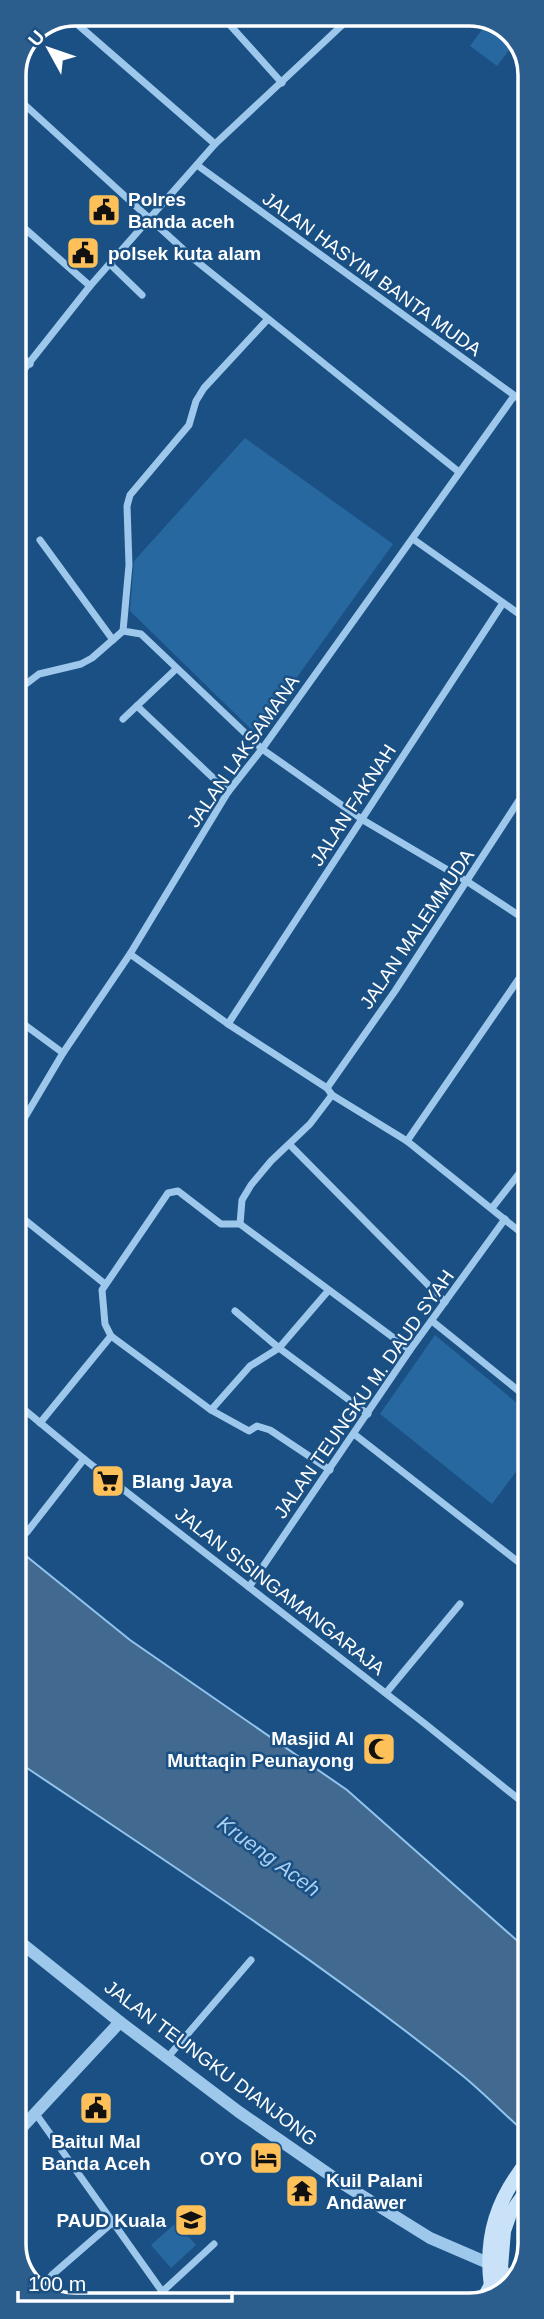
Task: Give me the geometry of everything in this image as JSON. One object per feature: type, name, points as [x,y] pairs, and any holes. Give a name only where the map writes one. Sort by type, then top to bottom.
[{"type":"main road","points":[[494,2266],[491,2227],[518,2176]]},
{"type":"main road","points":[[491,2287],[494,2266],[510,2214],[518,2203]]},
{"type":"street","points":[[79,26],[215,144]]},
{"type":"street","points":[[231,26],[282,83]]},
{"type":"street","points":[[26,368],[148,217],[215,144],[341,26]]},
{"type":"street","points":[[26,106],[195,260],[459,472]]},
{"type":"street","name":"JALAN HASYIM BANTA MUDA","points":[[197,165],[518,399]]},
{"type":"street","points":[[26,230],[90,286]]},
{"type":"street","points":[[110,264],[142,295]]},
{"type":"street","points":[[26,684],[38,674],[81,664],[123,631],[128,565],[127,506],[130,495],[189,425],[196,401],[204,388],[267,320]]},
{"type":"street","points":[[26,360],[30,364]]},
{"type":"street","name":"JALAN LAKSAMANA","points":[[26,1115],[63,1053],[130,954],[228,792],[262,749],[514,396]]},
{"type":"street","points":[[413,539],[518,613]]},
{"type":"street","points":[[40,540],[113,640]]},
{"type":"street","name":"JALAN FAKNAH","points":[[228,1024],[503,603]]},
{"type":"street","points":[[123,631],[141,634],[262,749],[363,820],[518,915]]},
{"type":"street","points":[[123,719],[176,669]]},
{"type":"street","points":[[136,706],[228,792]]},
{"type":"street","name":"JALAN MALEMMUDA","points":[[240,1224],[242,1199],[251,1185],[271,1161],[290,1145],[330,1091],[518,802]]},
{"type":"street","points":[[130,954],[228,1024],[407,1141],[518,1230]]},
{"type":"street","points":[[407,1141],[518,980]]},
{"type":"street","points":[[26,1025],[63,1053]]},
{"type":"street","points":[[290,1145],[446,1303]]},
{"type":"street","points":[[492,1208],[518,1175]]},
{"type":"street","points":[[331,1471],[270,1430],[257,1426],[248,1431],[211,1409],[111,1336],[104,1324],[101,1303],[105,1284],[170,1192],[178,1191],[221,1224],[240,1224],[410,1350]]},
{"type":"street","name":"JALAN TEUNGKU M. DAUD SYAH","points":[[249,1587],[331,1471],[410,1350],[505,1220]]},
{"type":"street","points":[[26,1221],[105,1284]]},
{"type":"street","points":[[211,1409],[250,1366],[279,1348],[328,1291]]},
{"type":"street","points":[[235,1311],[279,1348],[368,1414]]},
{"type":"street","points":[[432,1321],[518,1390]]},
{"type":"street","points":[[40,1423],[111,1336]]},
{"type":"street","name":"JALAN SISINGAMANGARAJA","points":[[26,1411],[518,1795]]},
{"type":"street","points":[[354,1434],[518,1562]]},
{"type":"street","points":[[27,1532],[84,1459]]},
{"type":"street","points":[[386,1693],[460,1604]]},
{"type":"street","name":"JALAN TEUNGKU DIANJONG","points":[[26,1947],[239,2112],[340,2182],[430,2238],[494,2266]]},
{"type":"street","points":[[167,2058],[251,1960]]},
{"type":"street","points":[[26,2124],[120,2022]]},
{"type":"street","points":[[36,2114],[162,2292],[214,2244]]},
{"type":"street","points":[[45,2282],[113,2222]]},
{"type":"street","points":[[494,2266],[509,2272]]},
{"type":"shaded area","points":[[483,29],[501,38],[510,49],[497,66],[470,46]]},
{"type":"shaded area","points":[[245,438],[393,544],[256,734],[130,611],[134,561]]},
{"type":"shaded area","points":[[435,1335],[518,1404],[518,1469],[492,1504],[380,1414]]},
{"type":"shaded area","points":[[176,2223],[196,2245],[171,2268],[151,2245]]},
{"type":"water","name":"Krueng Aceh","points":[[26,1556],[130,1640],[347,1790],[518,1941],[518,2126],[463,2076],[409,2034],[242,1913],[26,1767]]},
{"type":"place","name":"Polres Banda aceh","points":[[104,210]]},
{"type":"place","name":"polsek kuta alam","points":[[83,253]]},
{"type":"place","name":"Blang Jaya","points":[[108,1481]]},
{"type":"place","name":"Masjid Al Muttaqin Peunayong","points":[[379,1749]]},
{"type":"place","name":"Baitul Mal Banda Aceh","points":[[96,2108]]},
{"type":"place","name":"OYO","points":[[266,2158]]},
{"type":"place","name":"Kuil Palani Andawer","points":[[302,2191]]},
{"type":"place","name":"PAUD Kuala","points":[[191,2220]]}]
